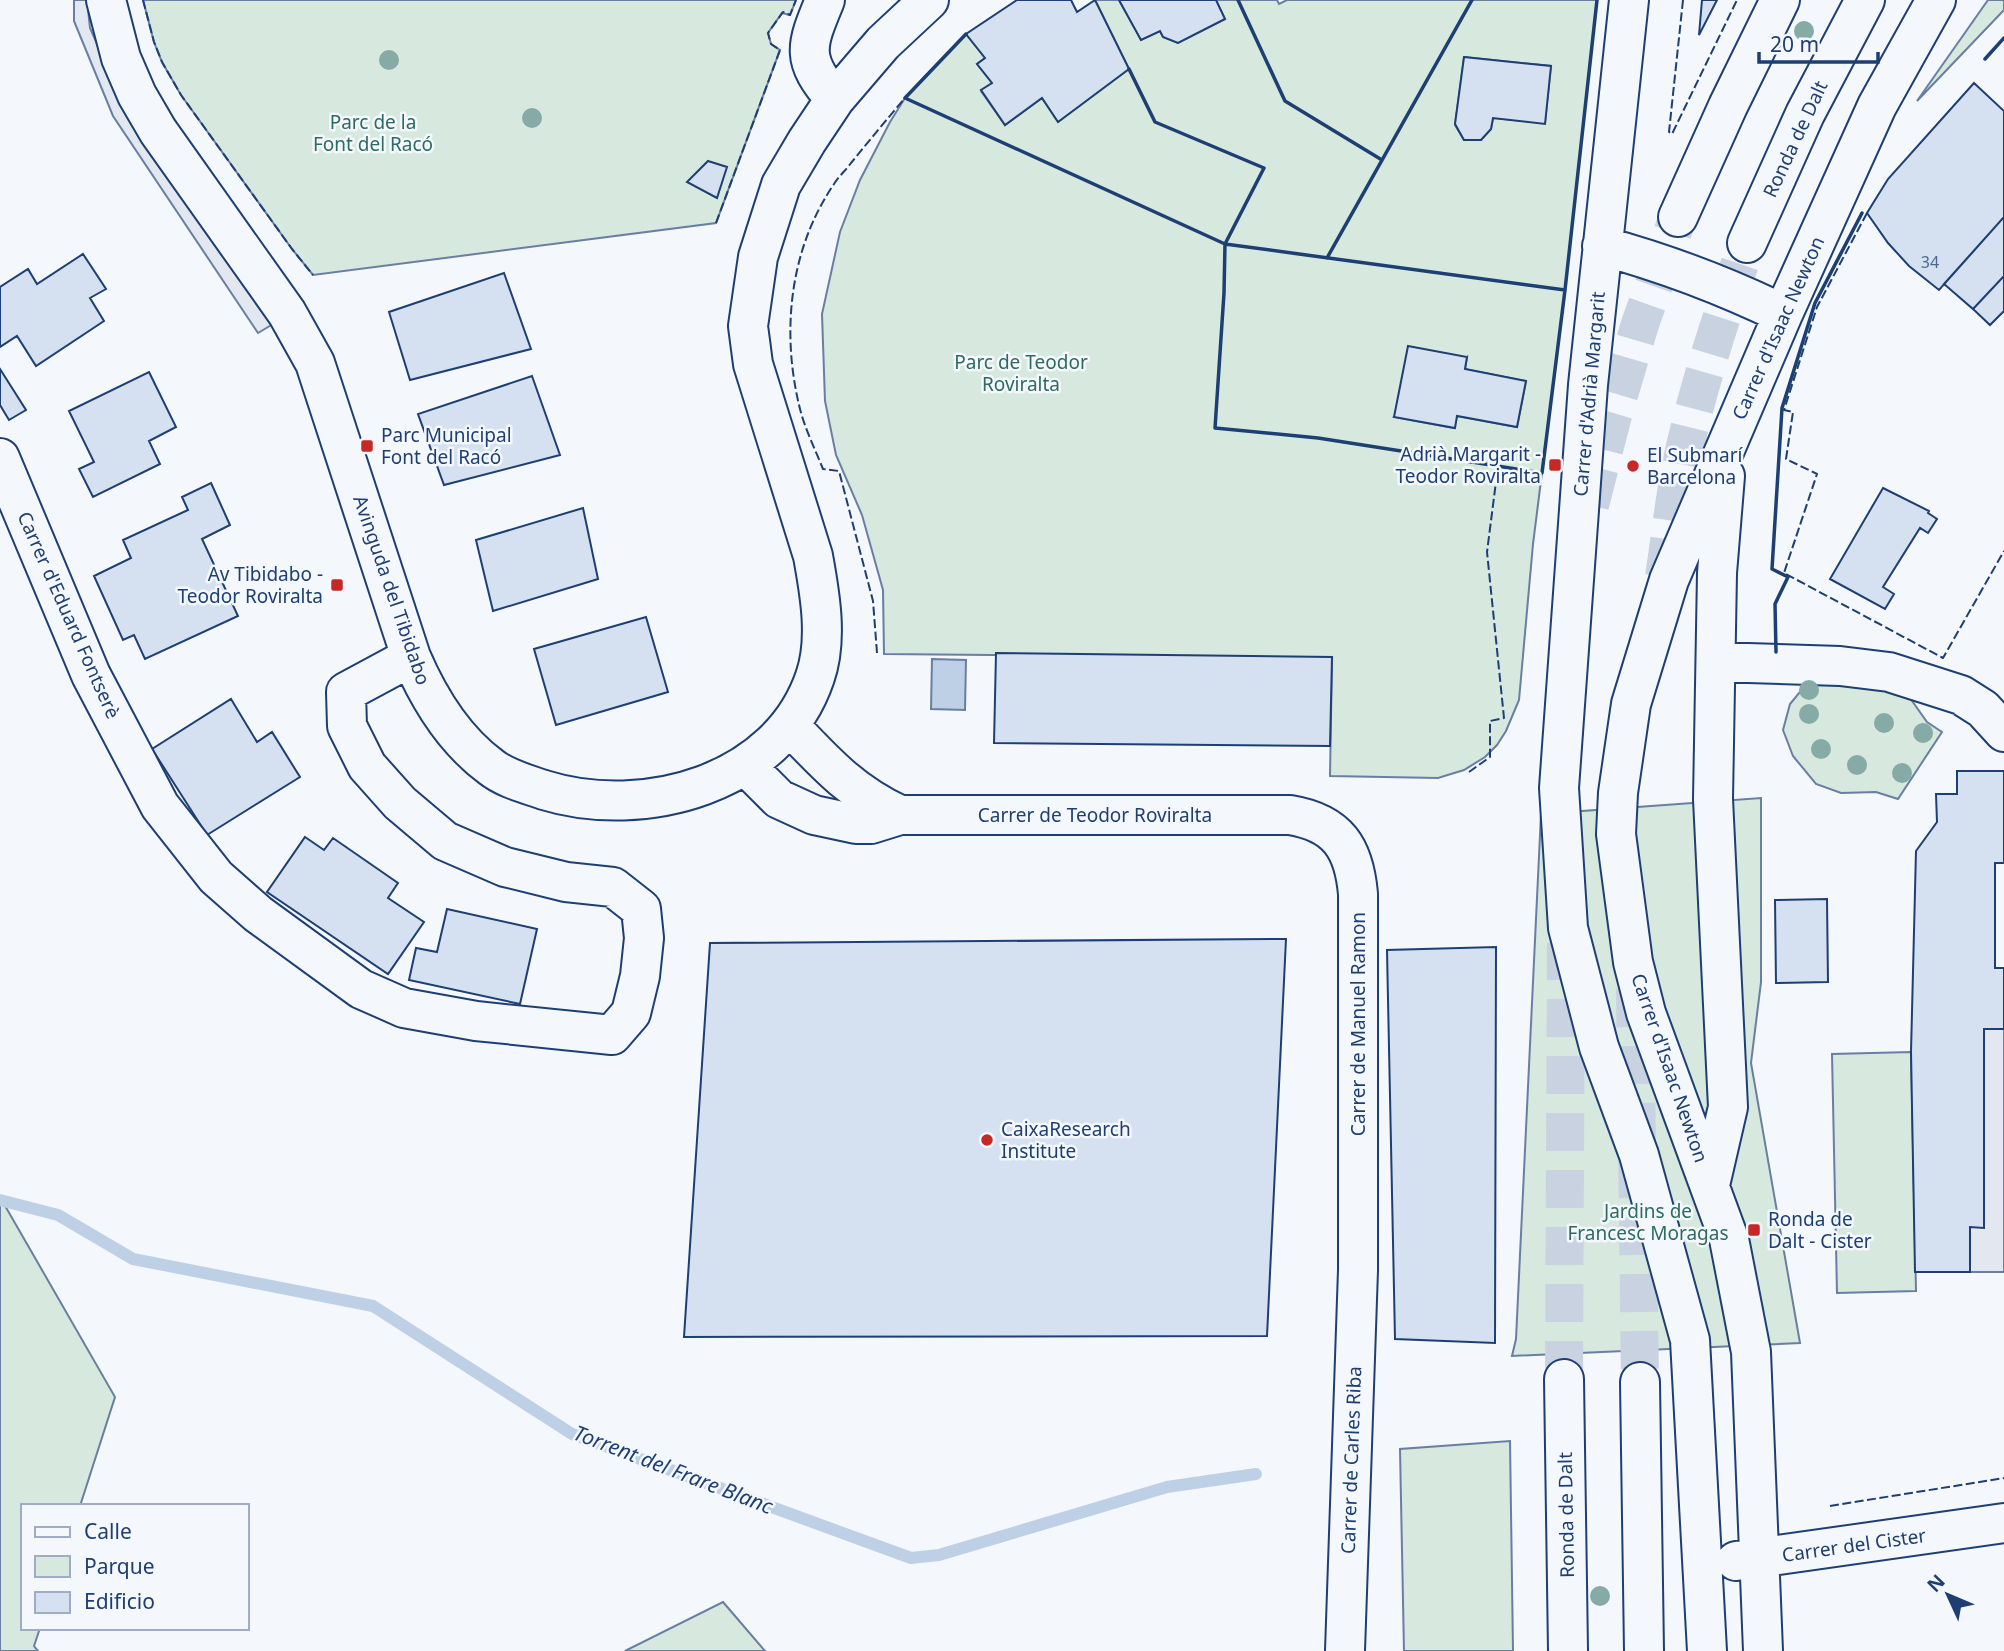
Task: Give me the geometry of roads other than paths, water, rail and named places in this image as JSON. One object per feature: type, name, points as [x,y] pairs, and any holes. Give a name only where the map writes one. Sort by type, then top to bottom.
[{"type":"main road","name":"Avinguda del Tibidabo","points":[[106,0],[121,58],[137,95],[158,131],[286,313],[315,363],[350,463],[378,560],[422,684],[455,733],[492,769],[523,783],[561,795],[606,801],[657,797],[704,785],[746,766],[790,726],[807,698],[821,649],[819,588],[813,556],[753,364],[748,326],[758,257],[780,185],[835,99],[883,43],[929,0]]},
{"type":"main road","points":[[825,0],[811,35],[810,63],[823,86],[835,99]]},
{"type":"main road","name":"Carrer d'Adrià Margarit","points":[[1629,0],[1588,385],[1559,788],[1568,928],[1599,1047],[1639,1155],[1690,1340],[1704,1565]]},
{"type":"main road","points":[[1678,216],[1780,0]]},
{"type":"main road","name":"Ronda de Dalt","points":[[1747,243],[1805,114],[1865,0]]},
{"type":"main road","name":"Carrer d'Isaac Newton","points":[[1763,1651],[1751,1352],[1729,1239],[1646,1013],[1633,962],[1616,834],[1618,793],[1631,704],[1669,580],[1783,314],[1877,106],[1936,0]]},
{"type":"main road","points":[[1602,246],[1674,268],[1734,291],[1783,314]]},
{"type":"main road","points":[[1710,1185],[1728,1107],[1713,799],[1717,573],[1728,441]]},
{"type":"main road","name":"Carrer d'Eduard Fontserè","points":[[0,458],[91,675],[160,806],[216,877],[258,914],[350,982],[404,1008],[476,1021],[612,1035],[631,1013],[640,976],[644,938],[641,908],[613,887],[566,882],[505,866],[445,841],[400,803],[368,766],[347,726],[346,691],[411,657]]},
{"type":"main road","points":[[1716,662],[1840,666],[1889,672],[1961,695],[1983,709],[2004,732]]},
{"type":"main road","name":"Carrer de Teodor Roviralta","points":[[790,726],[844,781],[876,804],[900,815]]},
{"type":"main road","name":"Carrer de Teodor Roviralta","points":[[746,766],[779,799],[814,815],[842,823],[863,824],[900,815],[1290,816]]},
{"type":"main road","name":"Carrer de Manuel Ramon","points":[[1290,816],[1313,820],[1333,832],[1353,858],[1356,876],[1358,1270]]},
{"type":"main road","name":"Carrer de Carles Riba","points":[[1345,1651],[1358,1270]]},
{"type":"main road","name":"Ronda de Dalt","points":[[1564,1379],[1569,1651]]},
{"type":"main road","points":[[1640,1382],[1644,1651]]},
{"type":"main road","name":"Carrer del Cister","points":[[1704,1565],[2004,1523]]},
{"type":"main road","points":[[1704,1565],[1707,1651]]},
{"type":"water","points":[[932,659],[966,660],[965,710],[931,709]]},
{"type":"waterway","name":"Torrent del Frare Blanc","points":[[0,1200],[58,1215],[133,1259],[373,1306],[572,1434],[911,1558],[939,1555],[1167,1487],[1256,1474]]},
{"type":"tunnel","points":[[1590,505],[1640,324],[1678,217]]},
{"type":"tunnel","points":[[1664,577],[1688,432],[1711,350],[1747,243]]},
{"type":"tunnel","points":[[1564,1379],[1566,943]]},
{"type":"tunnel","points":[[1635,989],[1640,1382]]},
{"type":"place","name":"Parc Municipal Font del Racó","points":[[367,446]]},
{"type":"place","name":"Adrià Margarit - Teodor Roviralta","points":[[1555,465]]},
{"type":"place","name":"El Submarí Barcelona","points":[[1633,466]]},
{"type":"place","name":"Av Tibidabo - Teodor Roviralta","points":[[337,585]]},
{"type":"place","name":"CaixaResearch Institute","points":[[987,1140]]},
{"type":"place","name":"Ronda de Dalt - Cister","points":[[1754,1230]]},
{"type":"park label","name":"Parc de la Font del Racó","points":[[373,133]]},
{"type":"park label","name":"Parc de Teodor Roviralta","points":[[1021,373]]},
{"type":"park label","name":"Jardins de Francesc Moragas","points":[[1648,1222]]}]
